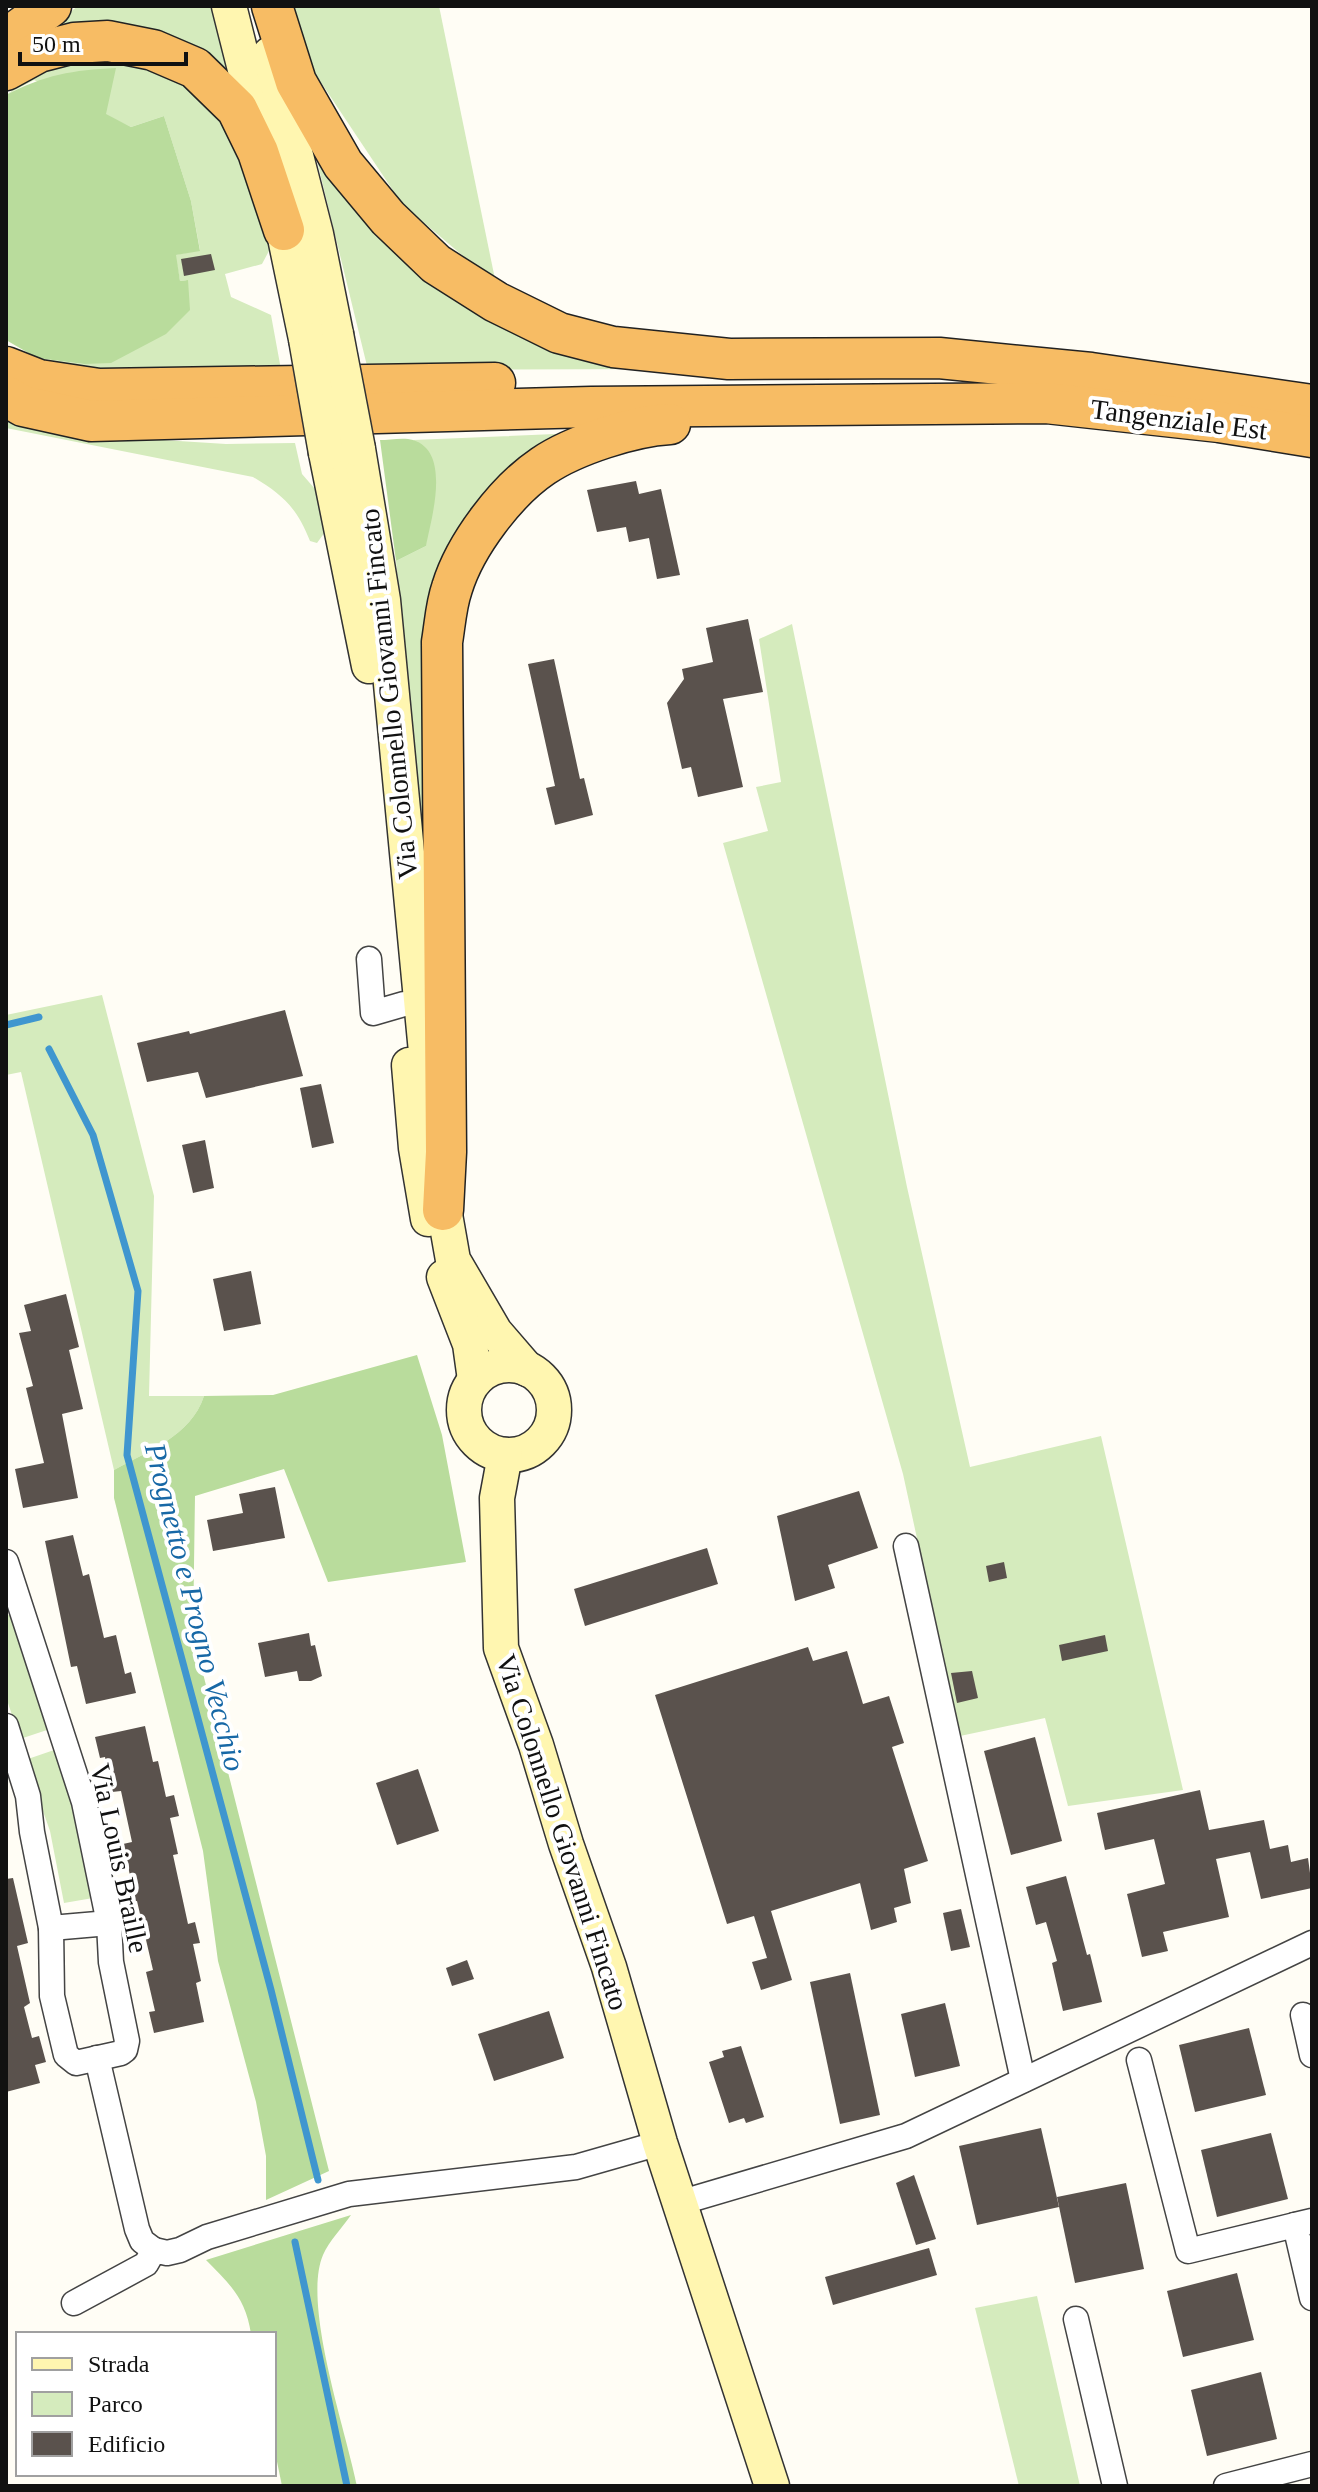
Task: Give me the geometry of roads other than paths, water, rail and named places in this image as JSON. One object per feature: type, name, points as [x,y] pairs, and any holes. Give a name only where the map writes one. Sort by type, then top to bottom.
[{"type":"highway","points":[[6,39],[51,6]]},
{"type":"highway","points":[[272,6],[296,82],[343,164],[388,218],[436,264],[496,302],[559,333],[613,347],[729,359],[939,358],[1091,373]]},
{"type":"highway","points":[[6,70],[39,52],[74,43],[108,41],[153,50],[195,68],[237,109],[258,152],[284,230]]},
{"type":"highway","points":[[6,367],[39,380],[99,389],[1091,373]]},
{"type":"highway","name":"Tangenziale Est","points":[[1091,373],[1312,405]]},
{"type":"highway","points":[[6,396],[23,406],[91,421],[591,407],[1046,403]]},
{"type":"highway","points":[[443,1210],[446,1152],[442,642],[452,587],[475,541],[505,500],[543,466],[593,443],[646,425],[892,415],[1046,403]]},
{"type":"highway","name":"Tangenziale Est","points":[[1046,403],[1219,422],[1312,437]]},
{"type":"main road","name":"Via Colonnello Giovanni Fincato","points":[[229,6],[284,230],[321,336]]},
{"type":"main road","name":"Via Colonnello Giovanni Fincato","points":[[257,6],[302,177],[321,336],[342,451],[376,702],[416,1148],[426,1212],[447,1287],[470,1344],[475,1380],[463,1409],[468,1429],[480,1445],[505,1455],[519,1454],[543,1439],[553,1420],[551,1394],[538,1376],[527,1369],[495,1332],[453,1260],[435,1152],[383,600],[342,451]]},
{"type":"main road","points":[[475,1380],[499,1366],[527,1369]]},
{"type":"main road","name":"Via Colonnello Giovanni Fincato","points":[[505,1455],[497,1498],[501,1648],[609,1967],[660,2143],[772,2486]]},
{"type":"street","points":[[369,959],[373,1013],[404,1004]]},
{"type":"street","points":[[906,1546],[1023,2080]]},
{"type":"street","name":"Via Louis Braille","points":[[6,1562],[84,1802],[109,1923],[111,1962],[127,2041],[121,2053],[97,2058]]},
{"type":"street","points":[[6,1726],[28,1796],[51,1928],[52,1996],[66,2055],[76,2063],[97,2058],[137,2229],[142,2241],[154,2250],[167,2253],[180,2250],[207,2237],[349,2194],[576,2167],[660,2143]]},
{"type":"street","points":[[51,1928],[109,1923]]},
{"type":"street","points":[[679,2203],[906,2136],[1312,1943]]},
{"type":"street","points":[[1303,2015],[1312,2055]]},
{"type":"street","points":[[1139,2060],[1188,2251],[1304,2223],[1312,2298]]},
{"type":"street","points":[[74,2303],[146,2264],[154,2250]]},
{"type":"street","points":[[1076,2319],[1115,2486]]},
{"type":"street","points":[[1226,2486],[1312,2464]]},
{"type":"waterway","name":"Prognetto e Progno Vecchio","points":[[6,1025],[39,1017]]},
{"type":"waterway","name":"Prognetto e Progno Vecchio","points":[[49,1049],[93,1135],[138,1291],[127,1455],[271,1990],[318,2180]]},
{"type":"waterway","name":"Prognetto e Progno Vecchio","points":[[295,2242],[347,2486]]}]
